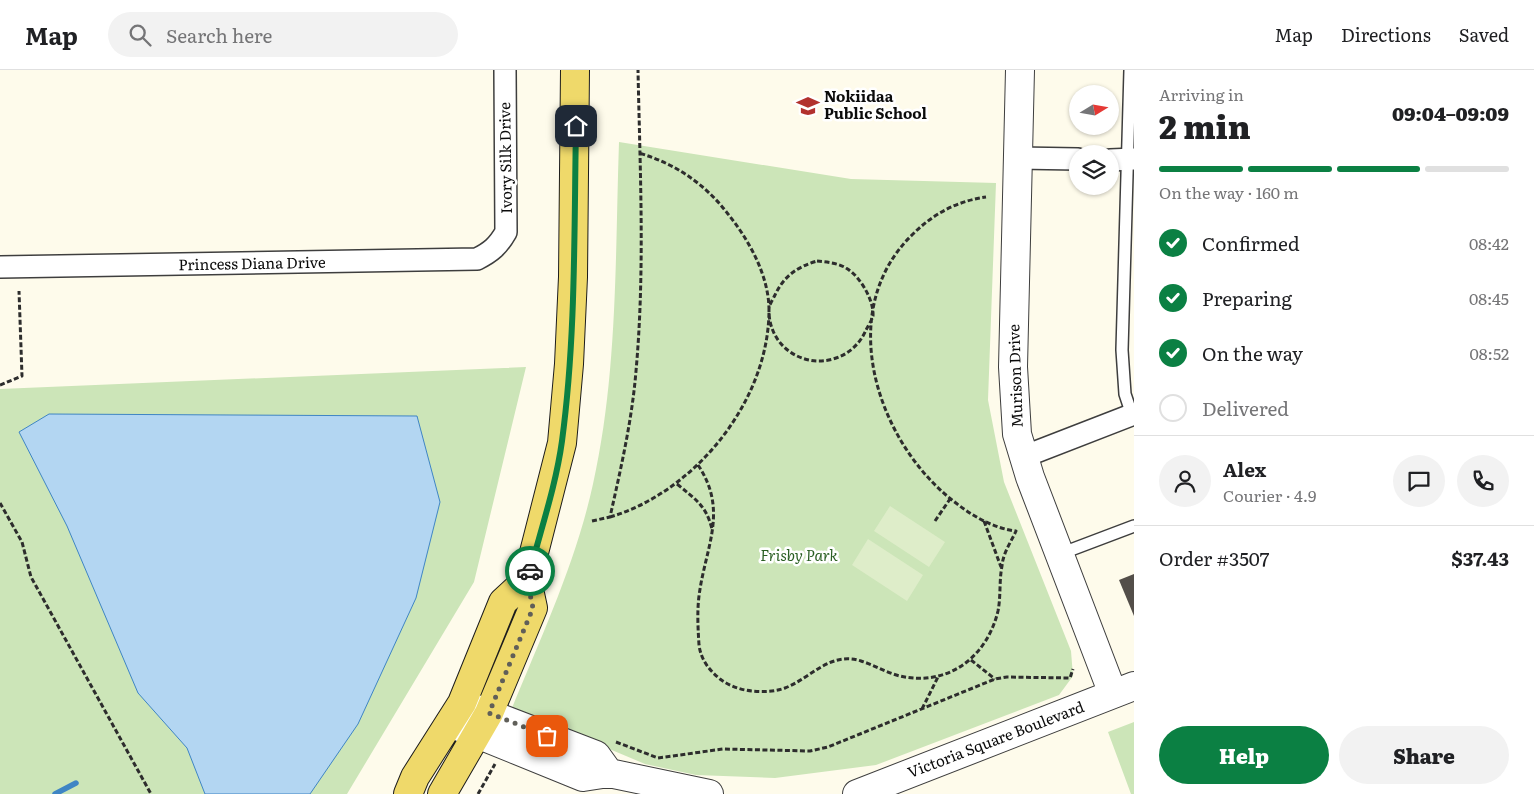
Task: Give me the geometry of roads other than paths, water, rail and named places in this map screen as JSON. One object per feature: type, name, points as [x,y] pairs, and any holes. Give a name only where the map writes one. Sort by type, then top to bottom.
[{"type":"main road","points":[[442,794],[483,724],[533,608],[527,580],[562,443],[568,374],[573,277],[575,70]]},
{"type":"main road","points":[[408,794],[415,776],[456,713],[503,602],[527,580]]},
{"type":"street","name":"Ivory Silk Drive","points":[[499,244],[506,232],[505,70]]},
{"type":"street","name":"Murison Drive","points":[[1020,70],[1013,367],[1015,418],[1023,457],[1060,554],[1124,690]]},
{"type":"street","points":[[1018,158],[1069,159]]},
{"type":"street","name":"Princess Diana Drive","points":[[0,267],[457,260],[477,259],[489,253],[499,244]]},
{"type":"street","points":[[1023,457],[1133,415]]},
{"type":"street","name":"Victoria Square Boulevard","points":[[857,794],[1124,690]]},
{"type":"street","points":[[456,713],[483,724],[583,777],[609,772],[677,791],[709,794]]},
{"type":"lane","points":[[1130,70],[1124,160],[1129,281],[1123,379],[1133,415]]},
{"type":"lane","points":[[1060,554],[1134,526]]},
{"type":"water","points":[[49,414],[417,416],[440,502],[416,598],[358,724],[310,794],[205,794],[187,748],[138,693],[67,526],[19,432]]},
{"type":"waterway","points":[[55,794],[76,783]]},
{"type":"place","name":"Nokiidaa Public School","points":[[808,106]]},
{"type":"park label","name":"Frisby Park","points":[[799,556]]}]
